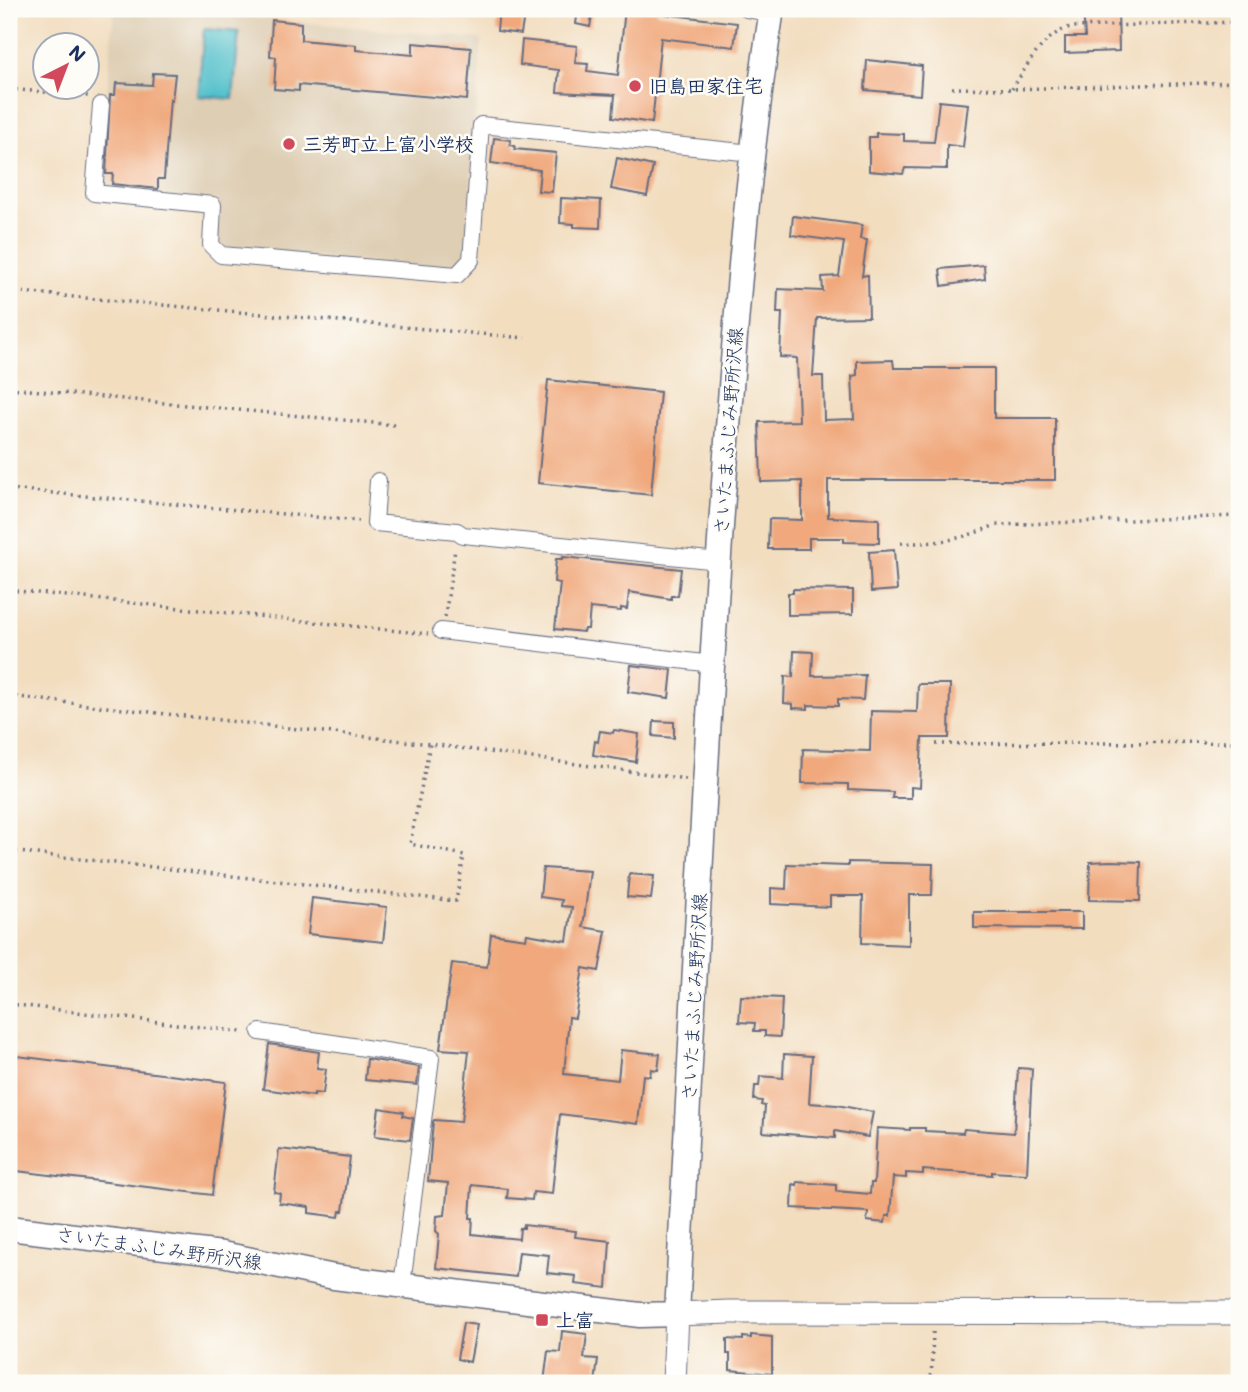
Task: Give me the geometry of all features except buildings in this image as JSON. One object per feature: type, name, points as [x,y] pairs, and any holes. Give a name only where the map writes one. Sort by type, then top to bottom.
[{"type":"main road","name":"さいたまふじみ野所沢線","points":[[9,1228],[222,1254],[334,1277],[640,1315],[677,1314],[712,664],[736,317],[764,10]]},
{"type":"street","points":[[101,105],[94,193],[213,205],[211,245],[221,255],[457,275],[471,260],[481,125],[752,153]]},
{"type":"street","points":[[378,481],[375,523],[457,531],[463,535],[719,561]]},
{"type":"street","points":[[442,631],[712,664]]},
{"type":"street","points":[[260,1032],[431,1058],[402,1285]]},
{"type":"street","points":[[674,1383],[677,1314],[729,1311],[1239,1313]]},
{"type":"path","points":[[1012,89],[1040,48],[1056,31],[1071,27],[1239,22]]},
{"type":"path","points":[[952,88],[1012,89],[1239,82]]},
{"type":"path","points":[[9,89],[90,96],[101,105]]},
{"type":"path","points":[[9,291],[525,338]]},
{"type":"path","points":[[9,388],[395,425]]},
{"type":"path","points":[[9,489],[375,523]]},
{"type":"path","points":[[901,542],[930,544],[964,538],[996,525],[1239,516]]},
{"type":"path","points":[[9,590],[419,635],[442,631],[457,531]]},
{"type":"path","points":[[9,696],[430,744],[705,782]]},
{"type":"path","points":[[936,744],[1239,742]]},
{"type":"path","points":[[9,851],[456,901],[464,855],[410,844],[430,744]]},
{"type":"path","points":[[9,1004],[260,1032]]},
{"type":"path","points":[[931,1383],[933,1312]]},
{"type":"shaded area","name":"三芳町立上富小学校","points":[[114,9],[159,9],[482,39],[465,257],[453,270],[222,248],[216,242],[218,200],[106,190],[100,183]]},
{"type":"water","points":[[204,29],[239,32],[233,99],[198,96]]},
{"type":"place","name":"旧島田家住宅","points":[[635,86]]},
{"type":"place","name":"三芳町立上富小学校","points":[[289,144]]},
{"type":"place","name":"上富","points":[[542,1320]]}]
